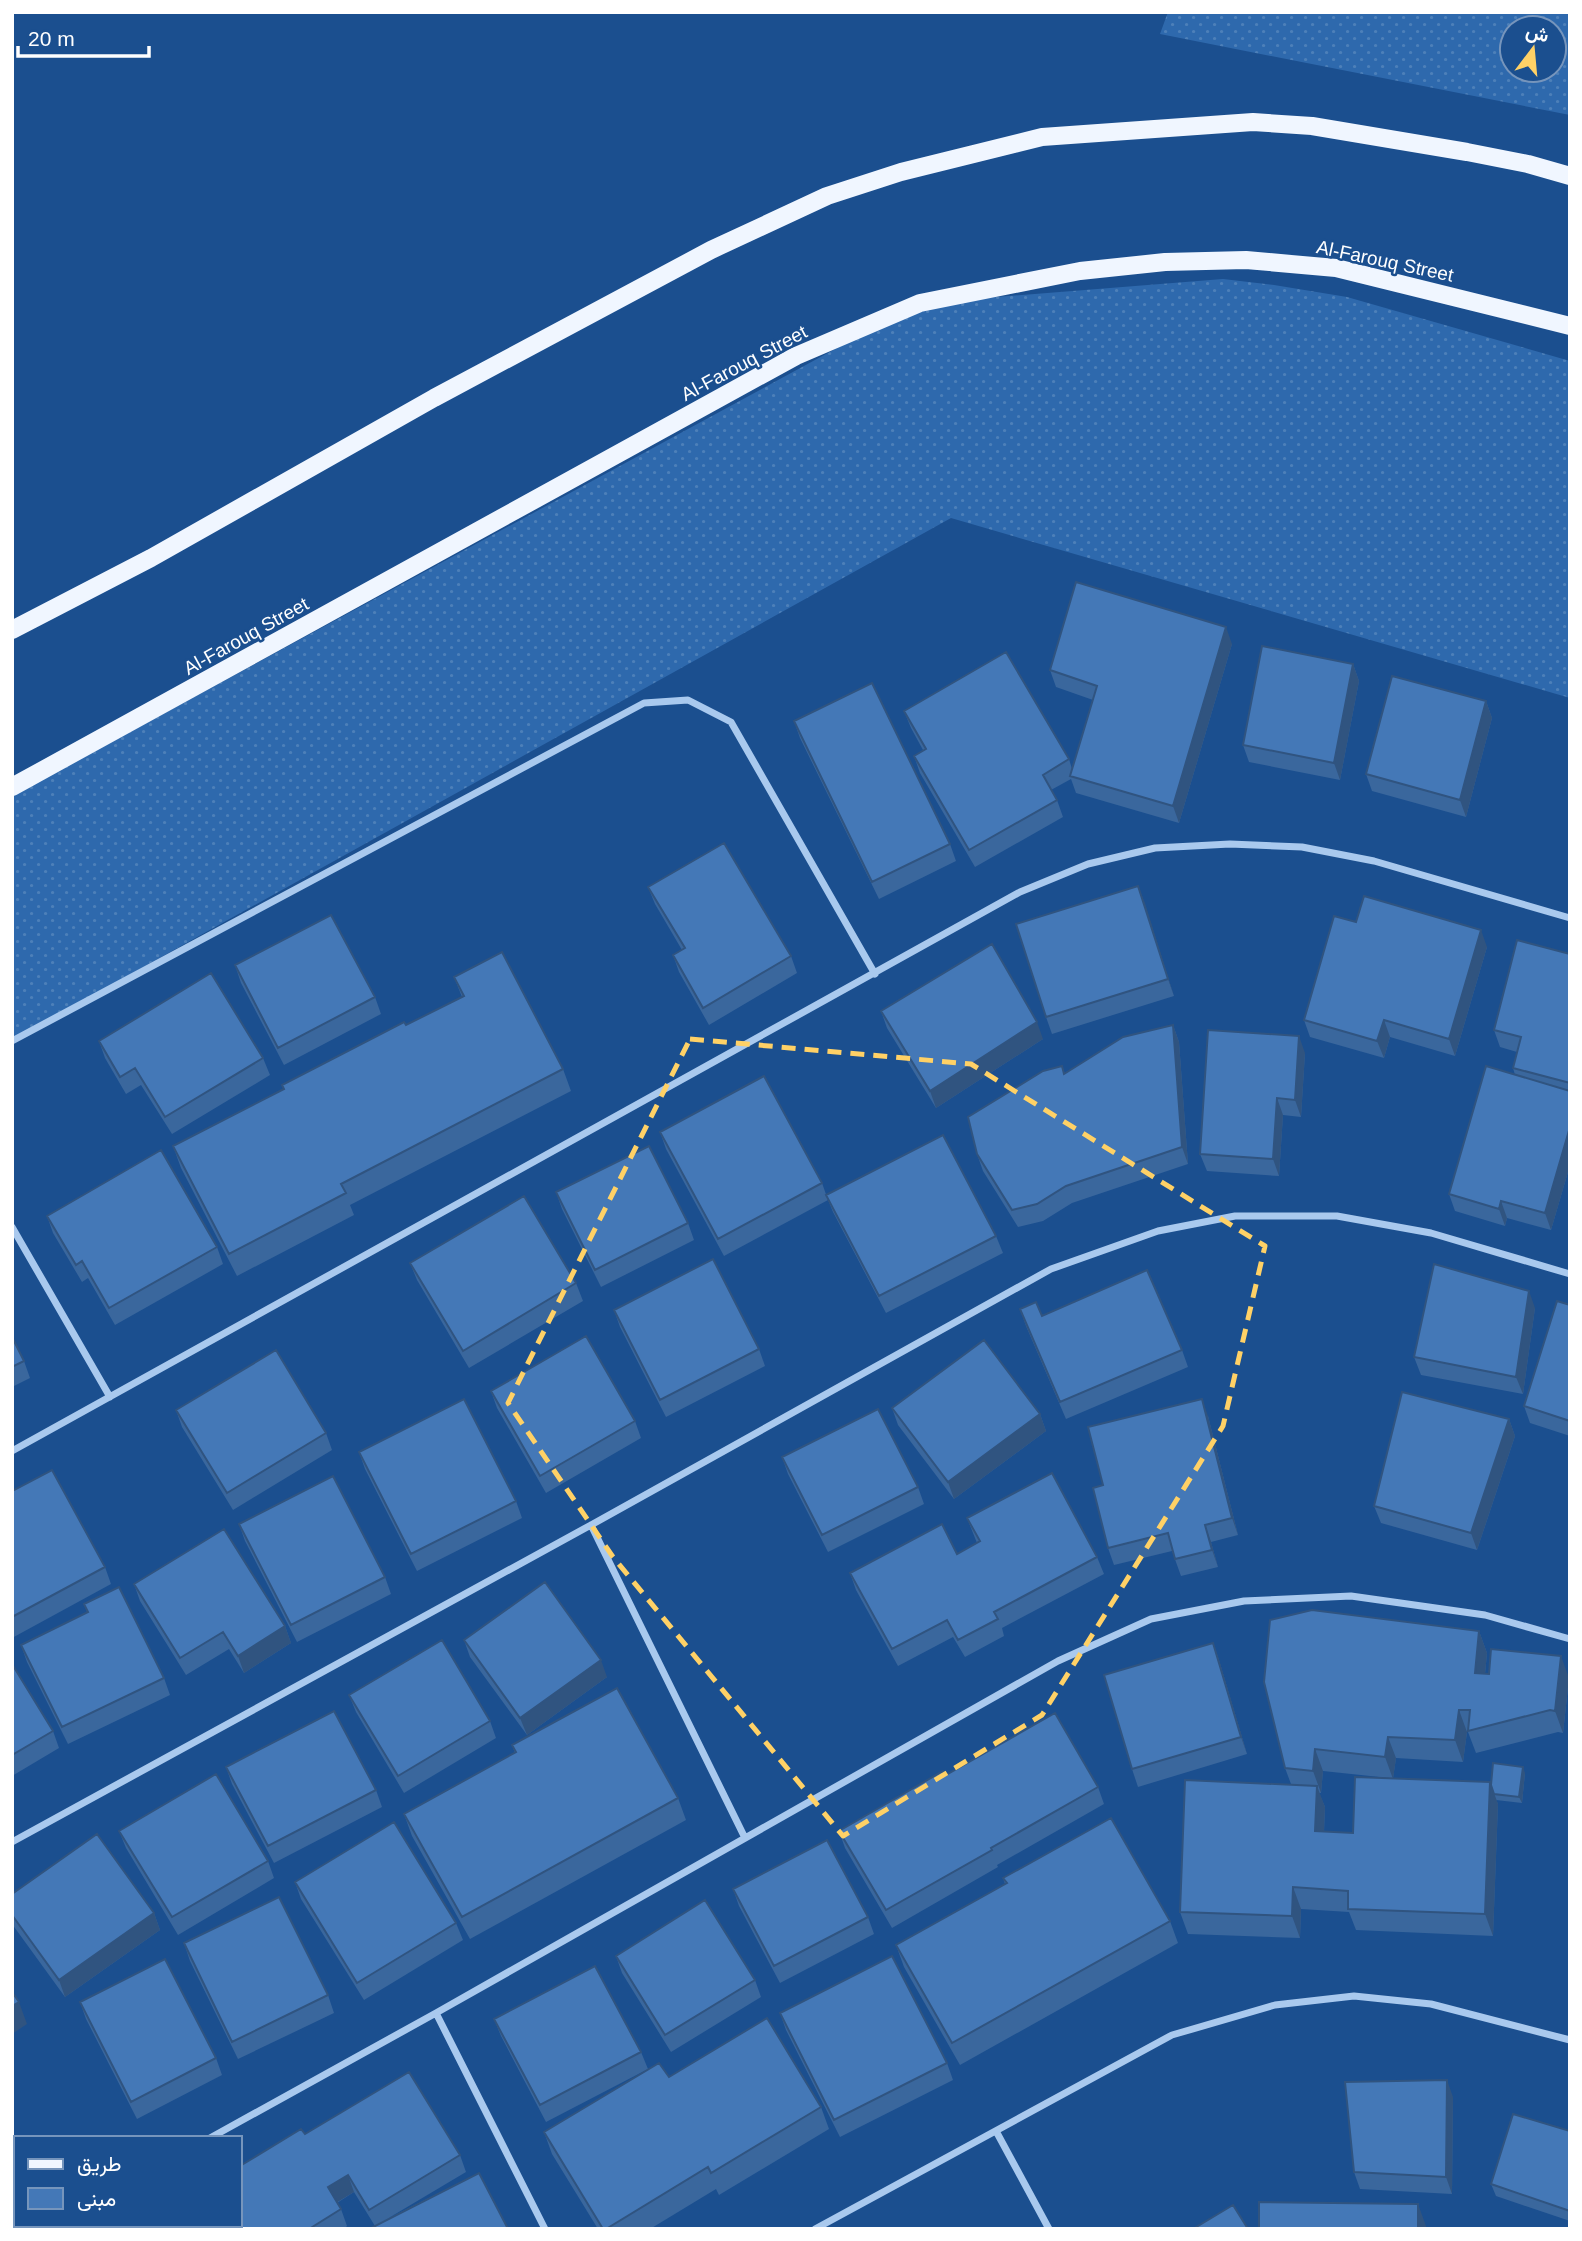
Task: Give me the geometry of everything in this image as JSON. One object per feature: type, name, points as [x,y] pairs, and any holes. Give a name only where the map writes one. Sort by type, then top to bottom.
[{"type":"main road","points":[[12,630],[151,558],[433,398],[711,250],[827,196],[901,172],[1042,137],[1253,122],[1312,126],[1466,152],[1528,164],[1570,176]]},
{"type":"main road","name":"Al-Farouq Street","points":[[12,787],[796,356],[920,303],[1080,271],[1165,262],[1246,260],[1336,268],[1570,326]]},
{"type":"street","points":[[12,1041],[644,703],[688,700],[731,722],[875,974]]},
{"type":"street","points":[[12,1451],[1020,892],[1088,864],[1154,848],[1230,844],[1301,847],[1374,862],[1570,918]]},
{"type":"street","points":[[12,1842],[592,1525],[1051,1269],[1158,1231],[1236,1216],[1337,1216],[1431,1233],[1570,1274]]},
{"type":"street","points":[[12,1227],[110,1397]]},
{"type":"street","points":[[592,1525],[745,1838]]},
{"type":"street","points":[[214,2136],[1058,1661],[1151,1619],[1244,1601],[1351,1597],[1485,1615],[1570,1639]]},
{"type":"street","points":[[815,2229],[1172,2035],[1275,2005],[1354,1996],[1431,2004],[1570,2040]]},
{"type":"street","points":[[436,2013],[545,2229]]},
{"type":"street","points":[[996,2131],[1049,2229]]},
{"type":"highlighted area","points":[[690,1039],[971,1064],[1265,1246],[1223,1426],[1042,1715],[843,1836],[613,1557],[508,1403]]},
{"type":"shaded area","points":[[1168,12],[1570,12],[1570,115],[1160,34]]},
{"type":"shaded area","points":[[1223,279],[1347,297],[1570,361],[1570,698],[951,518],[12,1040],[12,796],[920,303]]},
{"type":"building","points":[[1076,582],[1226,627],[1173,806],[1070,776],[1097,686],[1050,670]]},
{"type":"building","points":[[1262,646],[1353,664],[1334,763],[1243,745]]},
{"type":"building","points":[[1006,652],[1069,759],[1043,775],[1057,800],[969,850],[914,756],[926,749],[904,711]]},
{"type":"building","points":[[1392,676],[1486,701],[1460,800],[1366,774]]},
{"type":"building","points":[[872,683],[950,844],[872,882],[794,721]]},
{"type":"building","points":[[724,843],[791,956],[703,1008],[673,955],[685,948],[648,887]]},
{"type":"building","points":[[1138,886],[1168,979],[1046,1017],[1016,924]]},
{"type":"building","points":[[1364,896],[1481,930],[1449,1039],[1384,1020],[1377,1041],[1304,1020],[1334,916],[1356,922]]},
{"type":"building","points":[[331,915],[375,997],[278,1048],[235,965]]},
{"type":"building","points":[[1517,940],[1570,954],[1570,1083],[1513,1068],[1521,1037],[1494,1030]]},
{"type":"building","points":[[992,944],[1037,1022],[930,1091],[881,1011]]},
{"type":"building","points":[[502,952],[563,1069],[341,1184],[346,1193],[229,1254],[173,1146],[284,1089],[282,1085],[404,1022],[406,1025],[464,996],[454,977]]},
{"type":"building","points":[[211,973],[263,1058],[165,1117],[135,1068],[120,1077],[99,1041]]},
{"type":"building","points":[[1173,1025],[1182,1147],[1066,1186],[1037,1204],[1012,1210],[977,1154],[968,1117],[1043,1071],[1062,1066],[1064,1074],[1123,1037]]},
{"type":"building","points":[[1208,1030],[1299,1036],[1295,1100],[1277,1098],[1273,1159],[1200,1154]]},
{"type":"building","points":[[1486,1066],[1570,1091],[1570,1127],[1545,1213],[1501,1201],[1499,1209],[1449,1194]]},
{"type":"building","points":[[764,1076],[822,1183],[718,1239],[660,1132]]},
{"type":"building","points":[[943,1135],[996,1236],[879,1296],[826,1195]]},
{"type":"building","points":[[649,1146],[688,1223],[595,1270],[556,1192]]},
{"type":"building","points":[[161,1150],[217,1247],[109,1308],[82,1261],[76,1265],[47,1216]]},
{"type":"building","points":[[524,1196],[576,1283],[463,1351],[410,1263]]},
{"type":"building","points":[[713,1259],[759,1349],[660,1400],[614,1310]]},
{"type":"building","points":[[1434,1264],[1529,1291],[1516,1377],[1414,1357]]},
{"type":"building","points":[[1147,1270],[1182,1350],[1060,1402],[1020,1309],[1036,1302],[1042,1316]]},
{"type":"building","points":[[1557,1301],[1570,1305],[1570,1421],[1524,1406]]},
{"type":"building","points":[[586,1336],[635,1421],[540,1476],[491,1391]]},
{"type":"building","points":[[12,1337],[24,1361],[12,1367]]},
{"type":"building","points":[[984,1340],[1040,1414],[948,1482],[892,1408]]},
{"type":"building","points":[[276,1350],[326,1433],[227,1493],[176,1410]]},
{"type":"building","points":[[1402,1392],[1509,1419],[1471,1533],[1374,1506]]},
{"type":"building","points":[[464,1399],[516,1501],[411,1554],[359,1452]]},
{"type":"building","points":[[1202,1399],[1232,1518],[1205,1525],[1212,1550],[1175,1559],[1168,1533],[1108,1548],[1093,1488],[1103,1485],[1088,1427]]},
{"type":"building","points":[[878,1409],[918,1487],[822,1535],[782,1457]]},
{"type":"building","points":[[52,1470],[105,1567],[12,1617],[12,1491]]},
{"type":"building","points":[[1052,1473],[1097,1557],[994,1612],[998,1619],[958,1640],[947,1620],[892,1649],[850,1573],[942,1524],[957,1554],[980,1541],[967,1518]]},
{"type":"building","points":[[333,1476],[385,1577],[291,1625],[239,1524]]},
{"type":"building","points":[[224,1529],[285,1626],[238,1656],[223,1632],[180,1658],[134,1584]]},
{"type":"building","points":[[545,1582],[601,1660],[520,1718],[464,1640]]},
{"type":"building","points":[[119,1587],[164,1678],[62,1727],[21,1645],[88,1612],[84,1604]]},
{"type":"building","points":[[1312,1610],[1479,1631],[1475,1673],[1489,1674],[1491,1649],[1561,1656],[1555,1711],[1468,1731],[1470,1710],[1459,1710],[1455,1740],[1388,1737],[1385,1757],[1315,1749],[1313,1771],[1285,1768],[1264,1682],[1270,1620]]},
{"type":"building","points":[[442,1640],[490,1721],[398,1776],[349,1695]]},
{"type":"building","points":[[1213,1643],[1241,1737],[1132,1769],[1104,1675]]},
{"type":"building","points":[[12,1664],[53,1731],[12,1755]]},
{"type":"building","points":[[617,1688],[678,1798],[462,1917],[404,1814],[516,1752],[512,1745]]},
{"type":"building","points":[[334,1711],[376,1790],[268,1846],[226,1767]]},
{"type":"building","points":[[1055,1713],[1098,1787],[886,1910],[839,1831],[943,1771],[946,1775]]},
{"type":"building","points":[[1493,1763],[1523,1767],[1519,1797],[1494,1794],[1491,1785]]},
{"type":"building","points":[[216,1774],[268,1861],[172,1917],[119,1831]]},
{"type":"building","points":[[1355,1777],[1490,1782],[1485,1914],[1348,1909],[1348,1891],[1293,1887],[1292,1916],[1180,1912],[1185,1780],[1317,1786],[1315,1831],[1353,1833]]},
{"type":"building","points":[[1111,1818],[1170,1921],[952,2043],[896,1945],[1007,1883],[1003,1878]]},
{"type":"building","points":[[394,1822],[456,1923],[357,1983],[295,1882]]},
{"type":"building","points":[[97,1834],[154,1913],[59,1980],[12,1915],[12,1894]]},
{"type":"building","points":[[827,1840],[868,1917],[774,1966],[733,1889]]},
{"type":"building","points":[[279,1897],[328,1995],[232,2042],[184,1943]]},
{"type":"building","points":[[705,1900],[755,1980],[665,2035],[616,1956]]},
{"type":"building","points":[[892,1956],[947,2063],[834,2120],[780,2013]]},
{"type":"building","points":[[165,1959],[216,2058],[131,2102],[80,2002]]},
{"type":"building","points":[[595,1966],[641,2052],[540,2105],[494,2019]]},
{"type":"building","points":[[12,1992],[19,2002],[12,2006]]},
{"type":"building","points":[[767,2018],[821,2107],[711,2173],[708,2167],[603,2229],[544,2132],[659,2063],[669,2077]]},
{"type":"building","points":[[409,2072],[460,2155],[369,2210],[348,2175],[328,2187],[341,2209],[309,2229],[222,2229],[221,2227],[242,2227],[242,2165],[301,2129],[305,2134]]},
{"type":"building","points":[[1447,2080],[1446,2177],[1354,2172],[1345,2082]]},
{"type":"building","points":[[1513,2114],[1570,2131],[1570,2211],[1491,2184]]},
{"type":"building","points":[[479,2173],[507,2227],[504,2229],[371,2229],[371,2228]]},
{"type":"building","points":[[1259,2202],[1418,2204],[1418,2229],[1259,2229]]},
{"type":"building","points":[[1233,2205],[1248,2229],[1193,2229]]},
{"type":"building","points":[[202,2227],[203,2229],[120,2229]]}]
